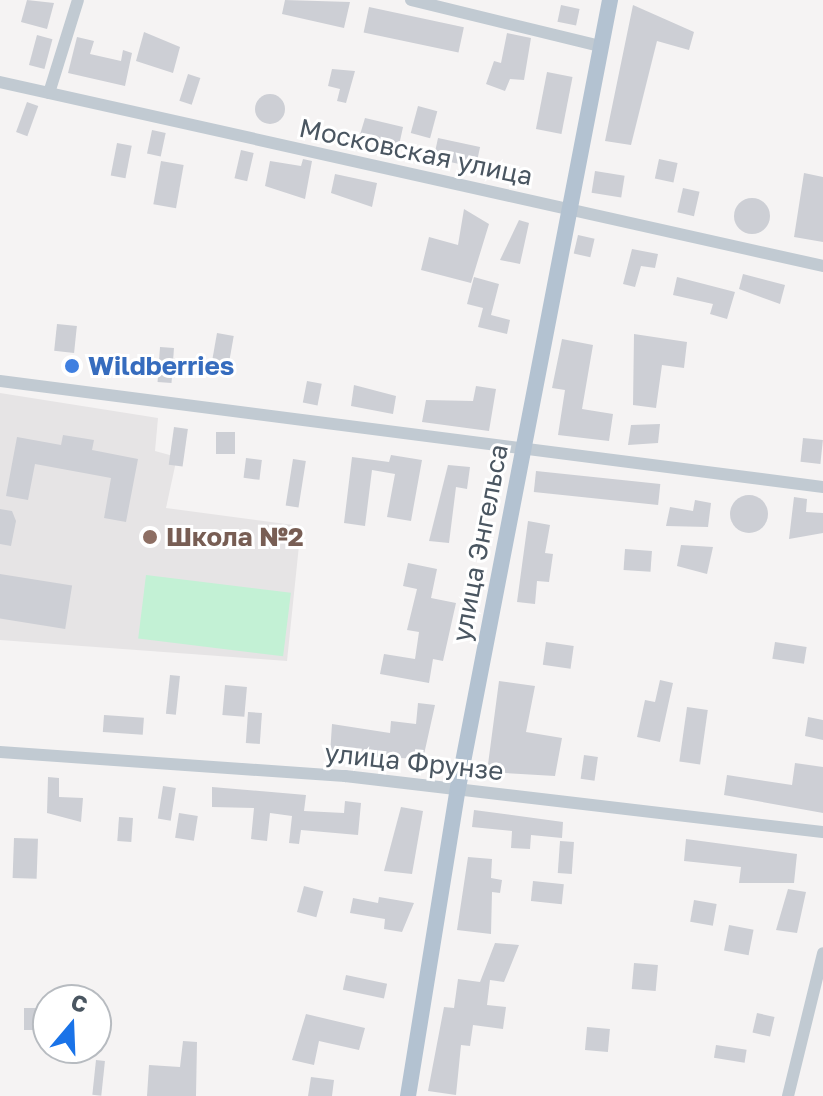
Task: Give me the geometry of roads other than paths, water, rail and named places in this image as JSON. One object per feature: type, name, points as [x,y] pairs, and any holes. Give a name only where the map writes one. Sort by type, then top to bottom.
[{"type":"main road","name":"улица Энгельса","points":[[408,1096],[458,788],[610,0]]},
{"type":"street","points":[[49,93],[78,0]]},
{"type":"street","points":[[411,0],[600,46]]},
{"type":"street","name":"Московская улица","points":[[0,82],[823,266]]},
{"type":"street","points":[[0,381],[823,487]]},
{"type":"street","name":"улица Фрунзе","points":[[0,752],[458,788],[823,832]]},
{"type":"street","points":[[788,1096],[823,953]]},
{"type":"place","name":"Wildberries","points":[[72,366]]},
{"type":"place","name":"Школа №2","points":[[150,537]]}]
